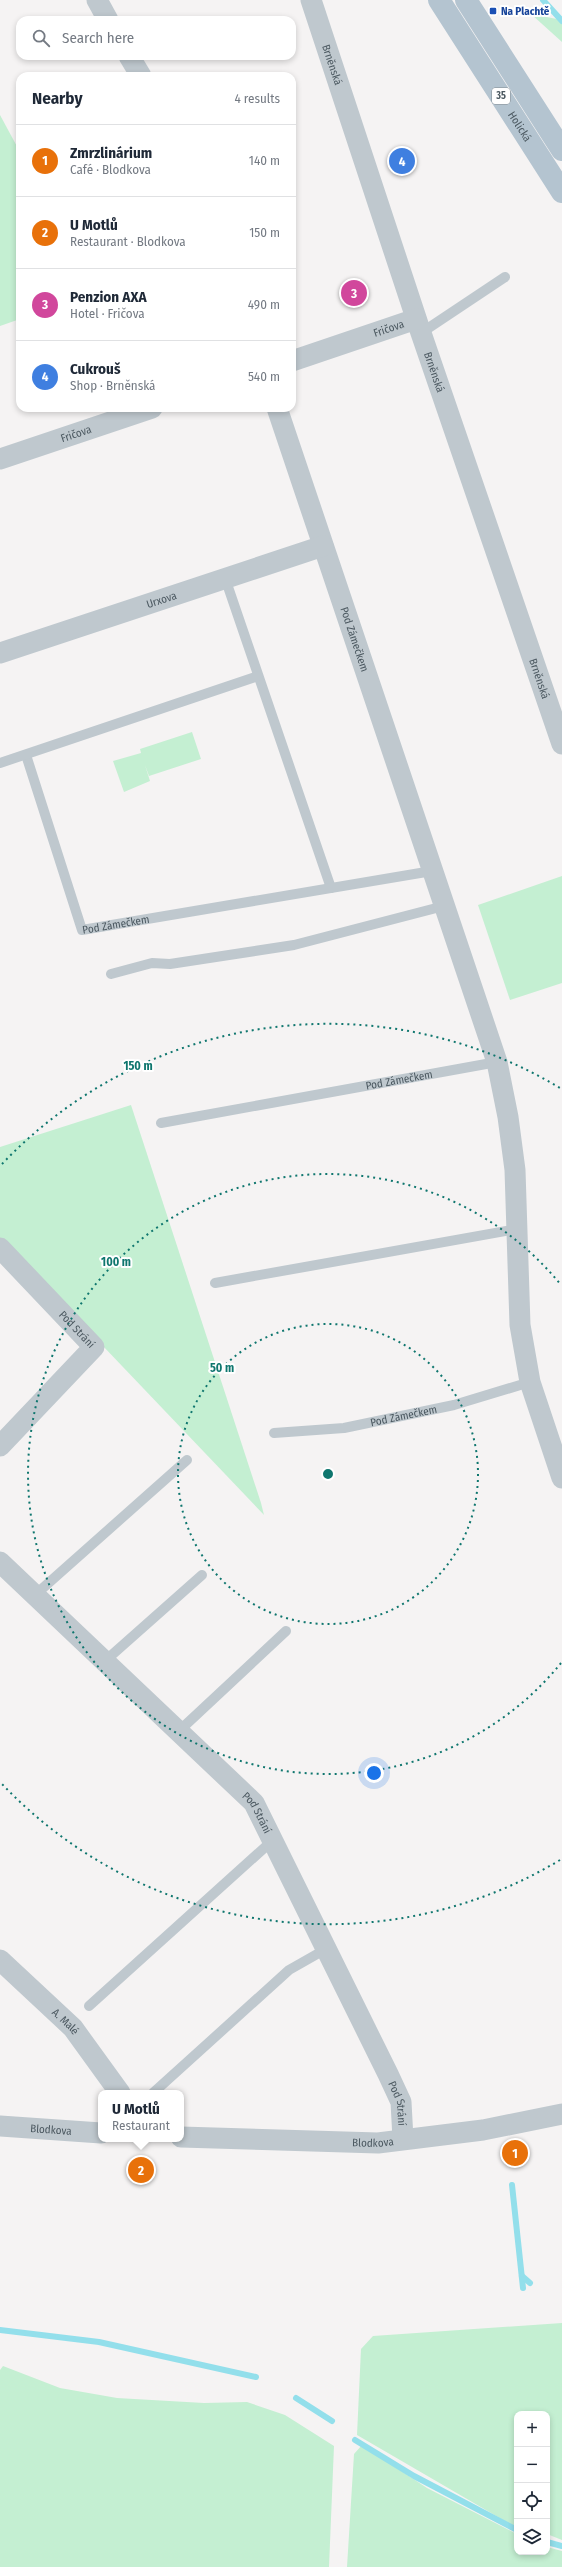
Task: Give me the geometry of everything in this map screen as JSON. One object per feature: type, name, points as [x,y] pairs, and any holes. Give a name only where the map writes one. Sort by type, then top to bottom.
[{"type":"main road","name":"Holická","points":[[439,0],[562,192]]},
{"type":"main road","name":"Holická","points":[[466,0],[562,150]]},
{"type":"street","points":[[97,0],[106,16]]},
{"type":"street","name":"Brněnská","points":[[311,0],[419,326],[562,744]]},
{"type":"street","points":[[131,60],[139,72]]},
{"type":"street","name":"Fričova","points":[[296,360],[419,326]]},
{"type":"street","name":"Fričova","points":[[0,459],[140,412]]},
{"type":"street","name":"Pod Zámečkem","points":[[278,412],[497,1062],[511,1140],[517,1229],[520,1326],[530,1382],[562,1478]]},
{"type":"street","name":"Urxova","points":[[0,653],[323,546]]},
{"type":"street","name":"Pod Strání","points":[[0,1248],[94,1347],[0,1446]]},
{"type":"street","name":"Pod Strání","points":[[0,1562],[254,1803],[400,2102],[403,2139]]},
{"type":"street","name":"A. Malé","points":[[0,1960],[73,2028],[118,2090]]},
{"type":"street","name":"Blodkova","points":[[184,2137],[378,2143],[483,2130],[562,2114]]},
{"type":"street","name":"Blodkova","points":[[0,2126],[98,2133]]},
{"type":"lane","points":[[419,326],[505,277]]},
{"type":"lane","points":[[225,578],[331,888]]},
{"type":"lane","points":[[0,764],[258,676]]},
{"type":"lane","name":"Pod Zámečkem","points":[[26,755],[82,930],[432,871]]},
{"type":"lane","points":[[111,974],[152,963],[170,964],[294,945],[444,906]]},
{"type":"lane","name":"Pod Zámečkem","points":[[161,1123],[497,1062]]},
{"type":"lane","points":[[215,1283],[517,1229]]},
{"type":"lane","name":"Pod Zámečkem","points":[[274,1434],[336,1429],[454,1406],[530,1382]]},
{"type":"lane","points":[[35,1594],[187,1460]]},
{"type":"lane","points":[[105,1661],[202,1575]]},
{"type":"lane","points":[[178,1731],[286,1631]]},
{"type":"lane","points":[[89,2006],[273,1840]]},
{"type":"lane","points":[[157,2090],[289,1970],[326,1949]]},
{"type":"green space","points":[[531,14],[562,20],[562,42]]},
{"type":"green space","points":[[0,115],[16,145],[16,320],[0,326]]},
{"type":"green space","points":[[192,732],[201,759],[149,776],[145,765],[150,781],[124,792],[113,761],[141,753],[140,749]]},
{"type":"green space","points":[[562,876],[562,983],[510,1000],[478,905]]},
{"type":"green space","points":[[131,1105],[264,1515],[0,1238],[0,1147]]},
{"type":"green space","points":[[562,2323],[562,2540],[550,2535],[550,2411],[514,2411],[514,2526],[357,2435],[361,2349],[373,2336]]},
{"type":"green space","points":[[3,2366],[60,2388],[117,2398],[204,2403],[247,2402],[285,2415],[334,2446],[329,2567],[0,2567],[0,2370]]},
{"type":"green space","points":[[362,2445],[427,2488],[514,2532],[514,2555],[550,2555],[550,2548],[562,2551],[562,2567],[347,2567],[354,2454]]},
{"type":"waterway","points":[[543,0],[562,21]]},
{"type":"waterway","points":[[512,2185],[523,2288]]},
{"type":"waterway","points":[[522,2276],[530,2283]]},
{"type":"waterway","points":[[0,2330],[99,2342],[256,2377]]},
{"type":"waterway","points":[[296,2398],[332,2421]]},
{"type":"waterway","points":[[355,2440],[414,2476],[514,2528]]},
{"type":"waterway","points":[[550,2543],[562,2546]]},
{"type":"place","name":"Na Plachtě","points":[[493,11]]},
{"type":"place","name":"Cukrouš","points":[[402,161]]},
{"type":"place","name":"Penzion AXA","points":[[354,293]]},
{"type":"place","name":"Zmrzlinárium","points":[[515,2153]]},
{"type":"place","name":"U Motlů","points":[[141,2170]]}]
